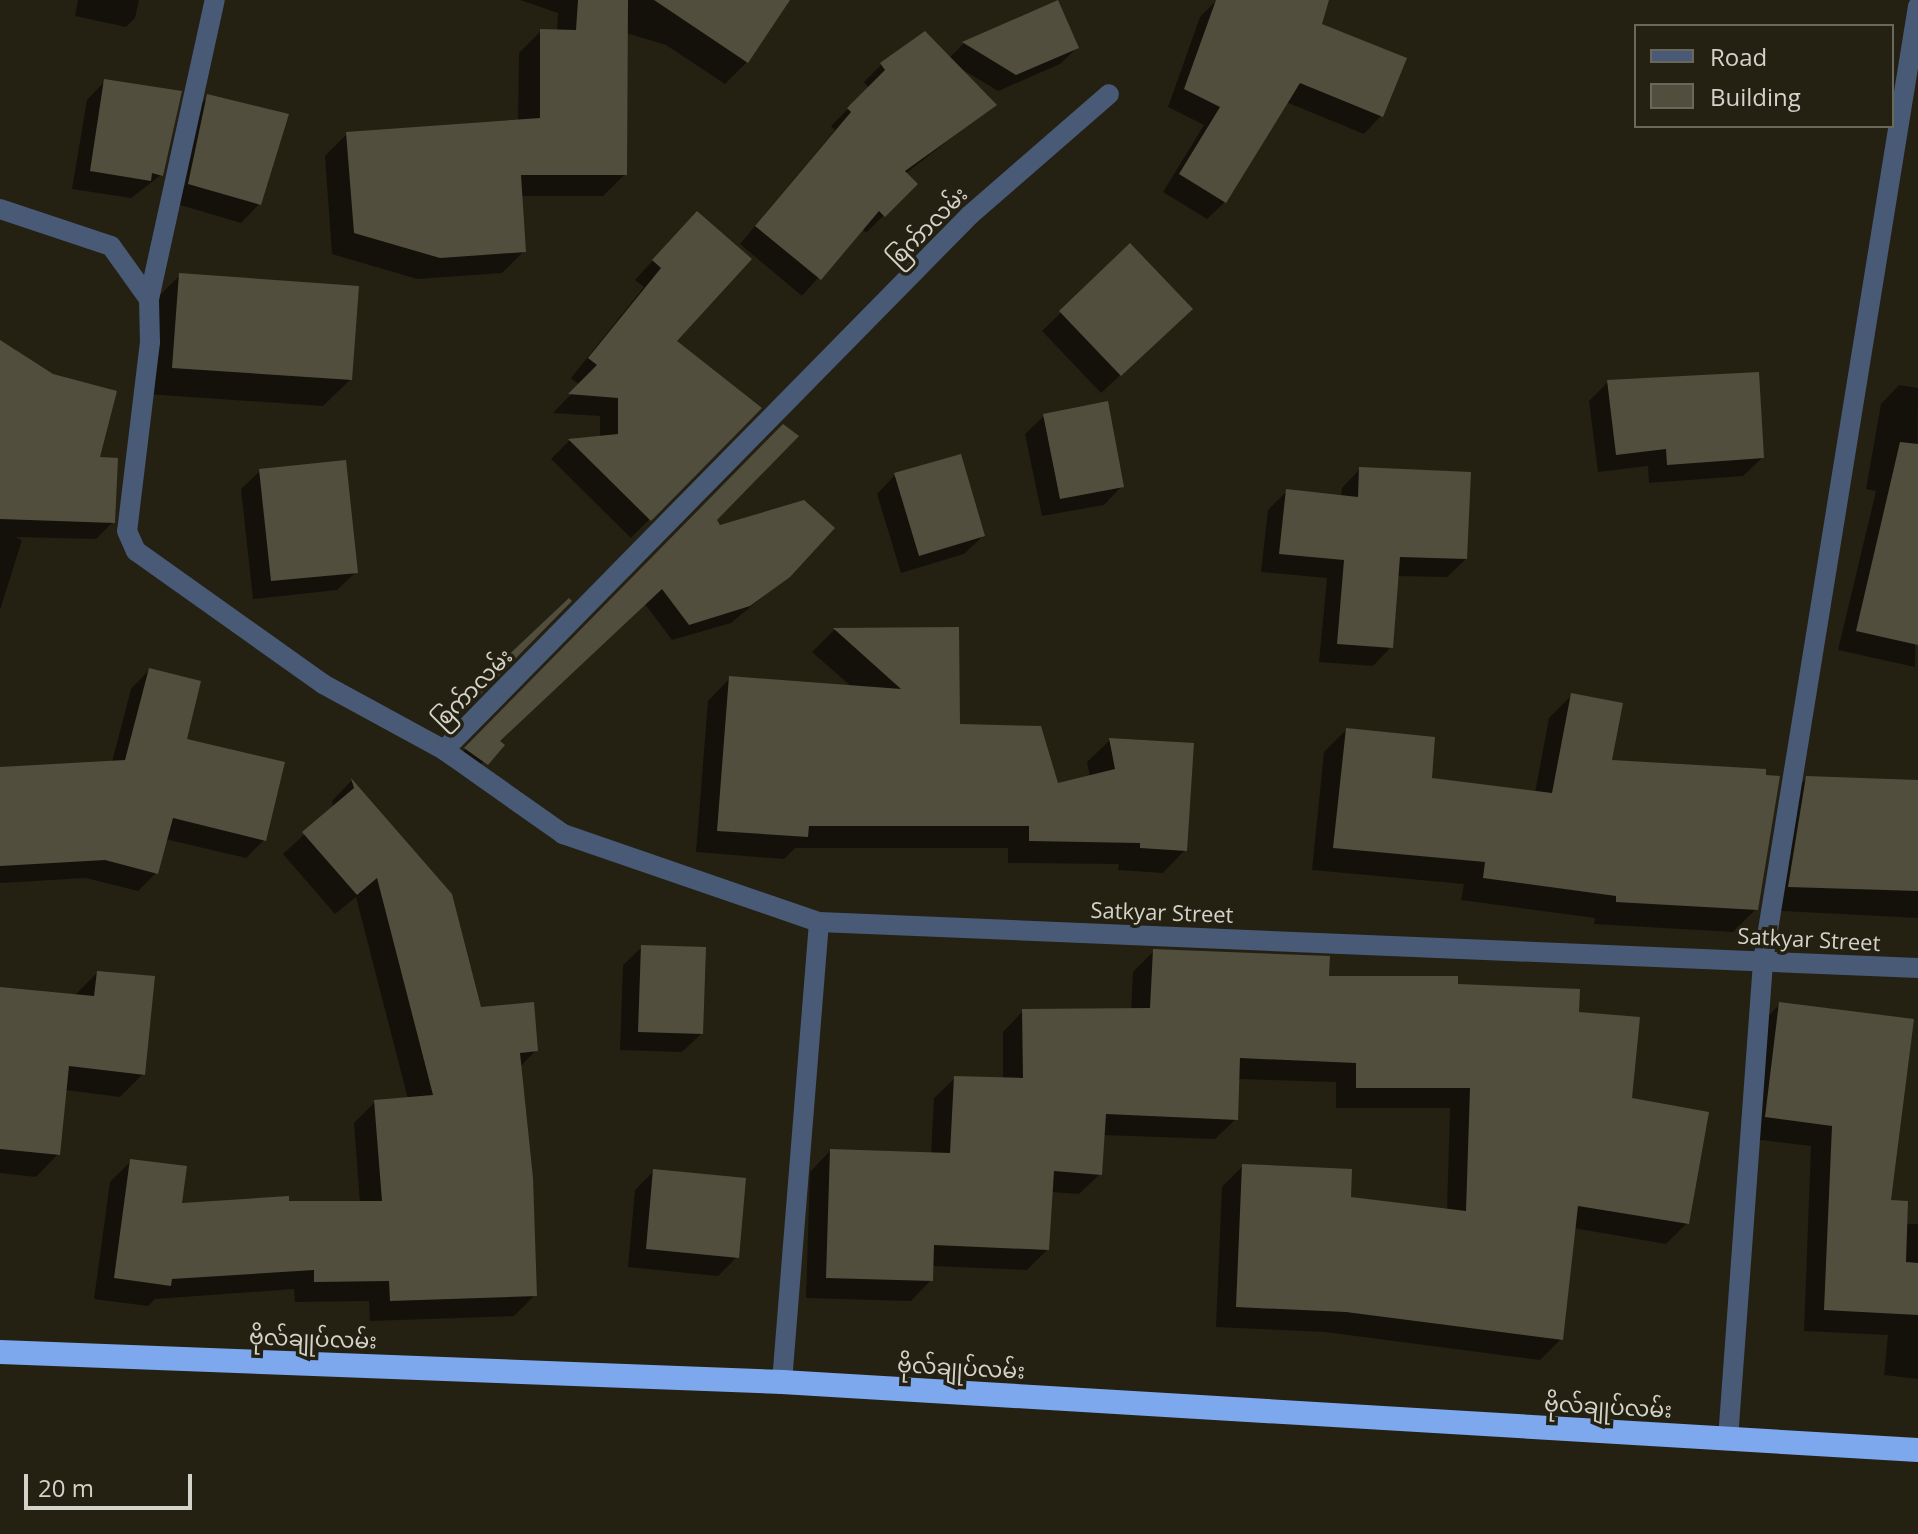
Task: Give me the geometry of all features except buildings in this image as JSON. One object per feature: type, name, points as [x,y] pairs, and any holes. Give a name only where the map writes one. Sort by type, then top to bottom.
[{"type":"highway","name":"ဗိုလ်ချုပ်လမ်း","points":[[0,1352],[782,1382],[1918,1450]]},
{"type":"street","points":[[149,299],[215,0]]},
{"type":"street","points":[[1728,1439],[1763,961],[1918,6]]},
{"type":"street","name":"စြက်ာလမ်း","points":[[149,299],[150,342],[129,542],[323,684],[444,750],[970,215],[1109,94]]},
{"type":"street","points":[[0,209],[111,246],[149,299]]},
{"type":"street","name":"Satkyar Street","points":[[444,750],[563,834],[819,922],[1918,968]]},
{"type":"street","points":[[782,1382],[819,922]]}]
